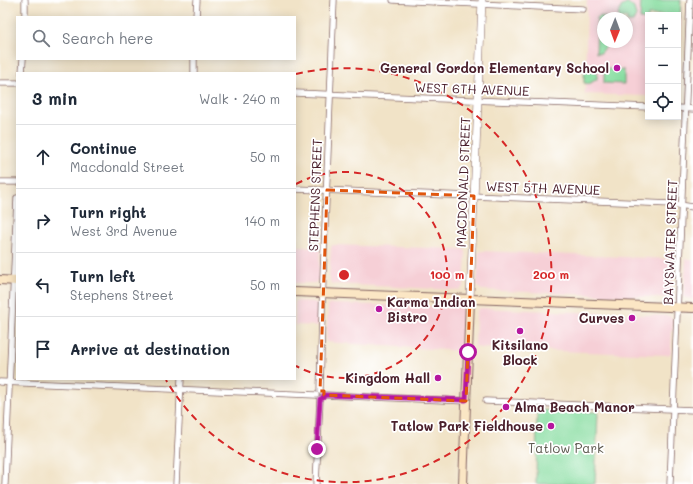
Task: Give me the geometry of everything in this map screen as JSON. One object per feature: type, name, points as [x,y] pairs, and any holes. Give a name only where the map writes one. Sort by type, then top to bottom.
[{"type":"main road","points":[[0,280],[15,281]]},
{"type":"main road","points":[[296,292],[693,308]]},
{"type":"main road","name":"MACDONALD STREET","points":[[463,484],[470,299]]},
{"type":"street","points":[[25,0],[25,16]]},
{"type":"street","points":[[196,16],[197,0]]},
{"type":"street","name":"STEPHENS STREET","points":[[316,484],[334,0]]},
{"type":"street","points":[[393,0],[482,2],[583,9]]},
{"type":"street","name":"BAYSWATER STREET","points":[[670,484],[691,13],[690,0]]},
{"type":"street","name":"MACDONALD STREET","points":[[470,299],[482,2]]},
{"type":"street","points":[[22,72],[23,60]]},
{"type":"street","points":[[194,60],[194,72]]},
{"type":"street","points":[[0,83],[16,83]]},
{"type":"street","name":"WEST 6TH AVENUE","points":[[296,93],[645,107]]},
{"type":"street","points":[[681,108],[693,109]]},
{"type":"street","points":[[0,182],[16,182]]},
{"type":"street","name":"WEST 5TH AVENUE","points":[[296,189],[672,204],[693,207]]},
{"type":"street","points":[[5,484],[16,240]]},
{"type":"street","points":[[176,484],[181,380]]},
{"type":"street","points":[[0,382],[466,400]]},
{"type":"street","points":[[486,401],[693,410]]},
{"type":"highlighted area","points":[[327,190],[474,196],[466,401],[324,395],[324,391],[320,391]]},
{"type":"shaded area","name":"General Gordon Elementary School","points":[[587,0],[682,0],[681,32],[681,12],[645,12],[645,96],[585,94]]},
{"type":"shaded area","points":[[333,245],[463,249],[466,251],[464,286],[459,290],[332,284],[329,277],[331,247]]},
{"type":"shaded area","points":[[296,246],[317,247],[320,249],[319,279],[315,283],[296,283]]},
{"type":"shaded area","points":[[479,252],[673,259],[672,288],[674,296],[670,298],[481,290],[477,286]]},
{"type":"shaded area","points":[[686,259],[693,259],[693,299],[686,298],[682,295],[684,291]]},
{"type":"shaded area","points":[[296,301],[314,302],[318,305],[318,326],[296,325]]},
{"type":"shaded area","points":[[330,304],[460,307],[463,313],[462,350],[326,342],[328,306]]},
{"type":"shaded area","points":[[480,308],[669,316],[673,321],[671,353],[667,355],[480,348],[475,346],[476,314]]},
{"type":"green space","points":[[641,0],[681,0],[680,12],[645,12],[645,20],[640,19]]},
{"type":"green space","points":[[628,3],[634,8],[636,16],[633,22],[633,12],[619,12],[621,7]]},
{"type":"green space","points":[[597,18],[597,48],[605,48],[601,53],[596,53]]},
{"type":"green space","points":[[592,64],[595,65],[597,70],[597,79],[589,84],[584,83],[584,74],[586,69]]},
{"type":"green space","points":[[604,69],[624,70],[624,84],[604,83]]},
{"type":"green space","name":"Tatlow Park","points":[[537,410],[598,412],[595,484],[536,484]]},
{"type":"place","name":"General Gordon Elementary School","points":[[617,68]]},
{"type":"place","name":"Karma Indian Bistro","points":[[379,309]]},
{"type":"place","name":"Curves","points":[[632,318]]},
{"type":"place","name":"Kitsilano Block","points":[[520,331]]},
{"type":"place","name":"Kingdom Hall","points":[[438,378]]},
{"type":"place","name":"Alma Beach Manor","points":[[506,407]]},
{"type":"place","name":"Tatlow Park Fieldhouse","points":[[551,426]]},
{"type":"route","points":[[317,449],[320,399],[323,398],[324,395],[466,400],[468,352]]}]
